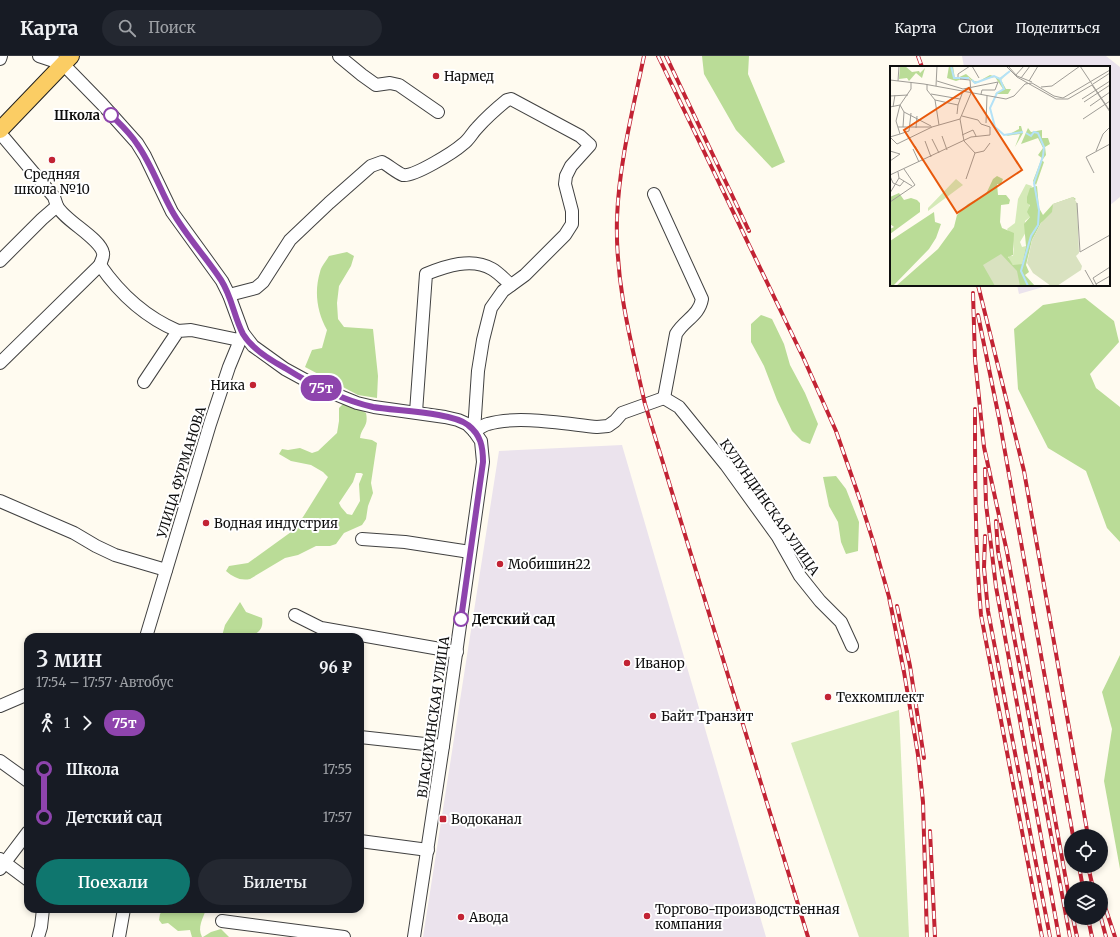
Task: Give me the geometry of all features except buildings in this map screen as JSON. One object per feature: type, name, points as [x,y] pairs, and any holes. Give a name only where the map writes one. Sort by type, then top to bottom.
[{"type":"main road","points":[[0,130],[67,60]]},
{"type":"street","points":[[0,60],[1,56]]},
{"type":"street","points":[[38,56],[67,60],[102,104],[137,143],[145,156],[172,212],[222,281],[229,295],[241,337]]},
{"type":"street","points":[[339,56],[376,85],[390,83],[399,85],[438,112]]},
{"type":"street","name":"ВЛАСИХИНСКАЯ УЛИЦА","points":[[229,295],[256,288],[263,282],[290,240],[371,166],[382,162],[402,175],[423,169],[464,143],[476,128],[507,100],[511,99],[580,136],[590,145],[571,166],[566,176],[565,184],[572,211],[572,224],[565,235],[552,249],[525,275],[503,291],[491,308],[487,321],[478,371],[474,431],[481,441],[483,462],[457,652],[414,937]]},
{"type":"street","points":[[0,133],[54,197],[57,206],[98,244],[103,251],[103,257],[100,264],[0,364]]},
{"type":"street","points":[[100,264],[109,278],[133,303],[161,324],[178,331],[191,330],[241,337],[267,357],[285,368],[336,395],[357,403],[458,420],[467,424],[474,431],[487,424],[509,420],[597,427],[608,426],[615,422],[622,413],[664,398],[676,334],[701,306],[702,299],[654,194]]},
{"type":"street","points":[[0,261],[57,206]]},
{"type":"street","points":[[416,412],[426,274],[448,265],[478,264],[492,269],[511,285]]},
{"type":"street","points":[[144,382],[178,331]]},
{"type":"street","name":"УЛИЦА ФУРМАНОВА","points":[[147,633],[210,424],[241,337]]},
{"type":"street","name":"КУЛУНДИНСКАЯ УЛИЦА","points":[[664,398],[679,407],[726,465],[778,537],[800,576],[820,601],[841,622],[852,646]]},
{"type":"street","points":[[0,501],[74,533],[115,555],[166,570]]},
{"type":"street","points":[[362,539],[405,542],[470,552]]},
{"type":"street","points":[[295,615],[321,628],[349,633]]},
{"type":"street","points":[[364,636],[457,652]]},
{"type":"street","points":[[0,706],[24,696]]},
{"type":"street","points":[[364,737],[443,746]]},
{"type":"street","points":[[0,761],[24,778]]},
{"type":"street","points":[[24,837],[2,863],[24,877]]},
{"type":"street","points":[[364,842],[428,850]]},
{"type":"street","points":[[38,937],[43,913]]},
{"type":"street","points":[[119,937],[123,913]]},
{"type":"street","points":[[222,921],[344,937]]},
{"type":"shaded area","points":[[962,56],[1106,56],[1120,67],[1120,197],[1110,205],[1110,66],[964,66]]},
{"type":"shaded area","points":[[1017,286],[1047,286],[1019,294]]},
{"type":"shaded area","points":[[622,445],[766,937],[423,937],[499,451]]},
{"type":"green space","points":[[702,56],[749,56],[748,74],[785,162],[772,168],[736,130],[704,74]]},
{"type":"green space","points":[[347,252],[354,256],[351,266],[339,286],[337,303],[338,319],[344,327],[373,329],[378,376],[377,398],[358,395],[305,367],[312,350],[322,348],[327,330],[319,309],[317,294],[318,279],[322,266],[329,256]]},
{"type":"green space","points":[[1085,298],[1114,321],[1119,342],[1090,374],[1096,388],[1120,407],[1120,542],[1107,528],[1086,471],[1048,448],[1018,389],[1014,329],[1043,305]]},
{"type":"green space","points":[[761,315],[772,319],[784,344],[790,365],[805,393],[818,424],[810,444],[802,441],[792,431],[777,400],[764,366],[751,342],[751,324]]},
{"type":"green space","points":[[343,404],[355,407],[366,413],[366,424],[360,438],[372,440],[377,443],[371,483],[373,493],[368,506],[366,519],[362,525],[344,533],[336,544],[330,546],[316,546],[298,555],[285,558],[250,579],[240,579],[231,575],[226,571],[229,566],[248,563],[291,532],[303,517],[328,477],[323,472],[311,465],[291,461],[279,454],[282,449],[288,450],[300,448],[312,453],[318,451],[337,433],[339,408]],"holes":[[[356,473],[363,474],[359,484],[360,501],[352,515],[347,514],[339,503],[353,482]]]},
{"type":"green space","points":[[836,476],[846,489],[859,522],[858,551],[846,554],[841,542],[838,522],[829,506],[823,477]]},
{"type":"green space","points":[[240,602],[246,612],[262,618],[262,625],[260,630],[256,633],[223,633],[225,625]]},
{"type":"green space","points":[[1120,655],[1120,869],[1104,781],[1112,729],[1102,692]]},
{"type":"green space","points":[[899,710],[909,937],[859,937],[791,743]]},
{"type":"green space","points":[[205,913],[200,926],[202,937],[192,937],[190,930],[178,931],[168,923],[162,924],[159,920],[160,914]]},
{"type":"green space","points":[[221,929],[229,937],[203,937],[211,932]]},
{"type":"railway","points":[[644,56],[627,136],[618,197],[617,242],[621,289],[625,312],[645,404],[808,937]]},
{"type":"railway","points":[[658,56],[803,357],[836,431],[874,544],[889,597],[904,672],[918,755],[923,802],[927,937]]},
{"type":"railway","points":[[666,56],[749,231]]},
{"type":"railway","points":[[918,56],[922,66]]},
{"type":"railway","points":[[978,286],[1024,471],[1087,829]]},
{"type":"railway","points":[[973,293],[975,359],[984,447],[1007,552],[1066,881]]},
{"type":"railway","points":[[978,315],[999,418],[1072,829]]},
{"type":"railway","points":[[975,409],[976,538],[981,615],[1042,937]]},
{"type":"railway","points":[[985,469],[986,504],[996,587],[1059,937]]},
{"type":"railway","points":[[996,521],[998,551],[1070,937]]},
{"type":"railway","points":[[985,536],[984,568],[988,611],[1050,937]]},
{"type":"railway","points":[[897,606],[910,666],[924,758]]},
{"type":"railway","points":[[930,831],[935,937]]},
{"type":"railway","points":[[1080,873],[1082,881]]},
{"type":"railway","points":[[1090,873],[1091,881]]},
{"type":"railway","points":[[1108,916],[1115,937]]},
{"type":"railway","points":[[1074,925],[1077,937]]},
{"type":"railway","points":[[1089,925],[1092,937]]},
{"type":"railway","points":[[1103,925],[1106,937]]},
{"type":"bus line","name":"75т","points":[[111,115],[137,143],[145,156],[172,212],[222,281],[229,295],[243,333],[253,346],[285,368],[318,387],[336,395],[357,403],[374,407],[416,412],[458,420],[467,424],[479,437],[483,450],[483,462],[461,619]]},
{"type":"place","name":"Нармед","points":[[436,76]]},
{"type":"place","name":"Школа","points":[[111,115]]},
{"type":"place","name":"Средняя школа №10","points":[[52,160]]},
{"type":"place","name":"Ника","points":[[253,385]]},
{"type":"place","name":"Водная индустрия","points":[[206,523]]},
{"type":"place","name":"Мобишин22","points":[[500,564]]},
{"type":"place","name":"Детский сад","points":[[461,619]]},
{"type":"place","name":"Иванор","points":[[627,663]]},
{"type":"place","name":"Техкомплект","points":[[828,697]]},
{"type":"place","name":"Байт Транзит","points":[[653,716]]},
{"type":"place","name":"Водоканал","points":[[443,819]]},
{"type":"place","name":"Торгово-производственная компания","points":[[647,916]]},
{"type":"place","name":"Авода","points":[[461,917]]}]
